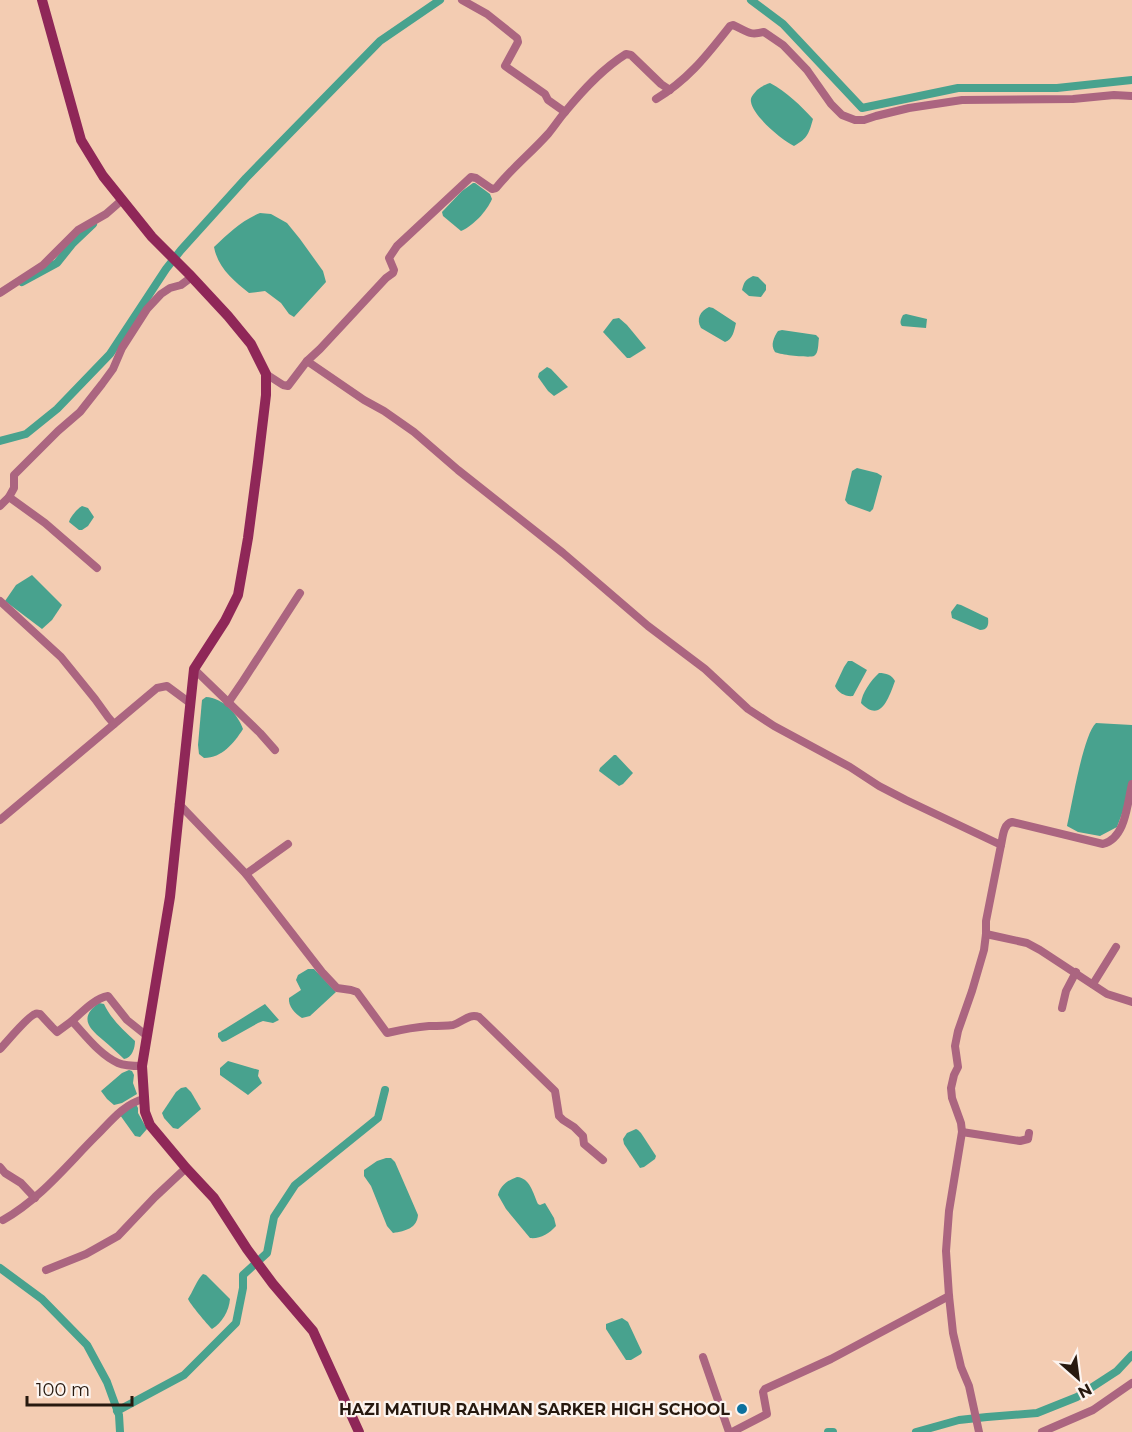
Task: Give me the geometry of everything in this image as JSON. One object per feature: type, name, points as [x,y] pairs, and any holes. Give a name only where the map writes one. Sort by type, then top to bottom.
[{"type":"main road","points":[[42,0],[81,140],[103,176],[152,237],[228,316],[251,344],[266,374],[266,395],[258,462],[238,595],[225,621],[194,669],[170,897],[142,1066],[146,1112],[150,1125],[214,1197],[247,1249],[313,1331],[359,1432]]},
{"type":"street","points":[[462,0],[486,14],[518,38],[504,66],[565,112]]},
{"type":"street","points":[[656,99],[691,73],[730,26],[734,25],[749,34],[764,32],[774,37],[807,70],[831,104],[842,115],[855,120],[864,120],[909,108],[962,100],[1132,96]]},
{"type":"street","points":[[266,374],[288,386],[307,361],[393,273],[389,258],[397,246],[471,177],[492,189],[496,188],[549,133],[590,84],[614,62],[626,54],[631,55],[670,90]]},
{"type":"street","points":[[0,293],[43,265],[78,230],[106,214],[122,200]]},
{"type":"street","points":[[0,506],[14,488],[14,475],[80,412],[102,384],[147,309],[161,294],[181,285],[189,279],[190,275]]},
{"type":"street","points":[[307,361],[414,432],[563,553],[663,639],[705,669],[748,709],[897,796],[1001,845]]},
{"type":"street","points":[[9,497],[45,523],[97,568]]},
{"type":"street","points":[[228,703],[300,593]]},
{"type":"street","points":[[0,601],[61,657],[114,724]]},
{"type":"street","points":[[194,669],[275,750]]},
{"type":"street","points":[[0,820],[157,688],[167,686],[190,703]]},
{"type":"street","points":[[979,1432],[969,1386],[961,1367],[953,1333],[949,1296],[946,1251],[949,1211],[962,1132],[951,1088],[958,1067],[955,1046],[958,1031],[984,950],[986,921],[1001,845],[1006,825],[1009,822],[1106,843],[1115,837],[1121,828],[1132,784]]},
{"type":"street","points":[[179,804],[246,874],[322,972],[337,988],[357,992],[387,1033],[430,1026],[446,1026],[460,1023],[469,1016],[479,1017],[555,1091],[559,1116],[578,1131],[584,1138],[584,1144],[603,1160]]},
{"type":"street","points":[[246,874],[288,844]]},
{"type":"street","points":[[986,934],[1027,943],[1076,972],[1107,994],[1132,1002]]},
{"type":"street","points":[[1093,984],[1116,946]]},
{"type":"street","points":[[1062,1008],[1066,992],[1076,972]]},
{"type":"street","points":[[0,1049],[36,1014],[40,1014],[57,1032],[105,996],[108,996],[127,1020],[147,1036]]},
{"type":"street","points":[[72,1022],[89,1040],[119,1064],[142,1066]]},
{"type":"street","points":[[3,1220],[20,1210],[44,1190],[127,1106],[144,1099]]},
{"type":"street","points":[[962,1132],[1020,1141],[1028,1139],[1029,1133]]},
{"type":"street","points":[[0,1167],[21,1183],[35,1198]]},
{"type":"street","points":[[46,1270],[86,1254],[118,1236],[186,1168]]},
{"type":"street","points":[[703,1357],[731,1432],[767,1414],[763,1392],[765,1389],[831,1359],[949,1296]]},
{"type":"street","points":[[1042,1432],[1093,1410],[1132,1383]]},
{"type":"water","points":[[770,83],[793,99],[813,119],[807,135],[794,146],[769,127],[753,108],[752,96],[758,89]]},
{"type":"water","points":[[473,183],[490,194],[492,199],[479,218],[461,231],[443,216],[442,212]]},
{"type":"water","points":[[260,213],[271,214],[287,223],[323,271],[326,282],[294,317],[265,291],[249,293],[227,273],[216,254],[214,247],[230,232]]},
{"type":"water","points":[[753,276],[758,277],[766,285],[766,290],[761,297],[749,296],[742,290],[745,282]]},
{"type":"water","points":[[709,307],[736,323],[728,341],[725,342],[701,328],[700,316]]},
{"type":"water","points":[[906,314],[927,319],[926,328],[902,326],[901,319]]},
{"type":"water","points":[[619,318],[646,348],[630,358],[627,358],[603,332],[613,319]]},
{"type":"water","points":[[778,331],[816,335],[819,338],[816,355],[811,357],[775,352],[774,338]]},
{"type":"water","points":[[547,367],[568,387],[554,396],[538,377],[539,373]]},
{"type":"water","points":[[857,468],[882,476],[873,509],[870,512],[848,504],[845,500],[852,471]]},
{"type":"water","points":[[82,506],[88,508],[94,517],[88,526],[79,530],[69,522]]},
{"type":"water","points":[[32,575],[62,605],[52,620],[42,629],[5,601],[16,585]]},
{"type":"water","points":[[957,604],[988,618],[987,627],[980,630],[952,618],[951,612]]},
{"type":"water","points":[[848,661],[867,670],[853,696],[842,694],[835,686]]},
{"type":"water","points":[[879,673],[892,677],[895,681],[887,701],[874,711],[861,703],[867,687]]},
{"type":"water","points":[[206,697],[218,700],[229,707],[243,729],[222,753],[204,758],[199,754],[198,745],[202,700]]},
{"type":"water","points":[[1096,723],[1132,725],[1132,780],[1126,803],[1117,827],[1100,836],[1078,832],[1067,826],[1082,755]]},
{"type":"water","points":[[614,755],[633,773],[619,786],[599,771]]},
{"type":"water","points":[[308,969],[314,969],[336,992],[310,1016],[302,1018],[293,1009],[289,998],[301,990],[296,980],[298,975]]},
{"type":"water","points":[[99,1003],[104,1004],[114,1019],[135,1041],[129,1057],[124,1059],[90,1027],[89,1013]]},
{"type":"water","points":[[265,1004],[279,1020],[273,1023],[263,1021],[226,1041],[222,1042],[218,1037],[218,1033]]},
{"type":"water","points":[[228,1061],[259,1070],[258,1076],[262,1083],[248,1095],[220,1075],[220,1068]]},
{"type":"water","points":[[129,1070],[134,1075],[133,1083],[137,1094],[114,1105],[101,1091],[122,1073]]},
{"type":"water","points":[[186,1087],[201,1109],[178,1129],[173,1128],[162,1113],[176,1092]]},
{"type":"water","points":[[136,1104],[147,1129],[140,1137],[135,1136],[120,1115]]},
{"type":"water","points":[[636,1129],[656,1156],[640,1168],[623,1139],[627,1133]]},
{"type":"water","points":[[386,1158],[391,1158],[395,1162],[418,1215],[413,1226],[393,1233],[387,1226],[371,1186],[364,1176],[364,1170]]},
{"type":"water","points":[[517,1177],[528,1183],[538,1204],[545,1203],[554,1218],[556,1226],[537,1238],[530,1238],[506,1209],[498,1195],[505,1184]]},
{"type":"water","points":[[203,1274],[230,1299],[224,1316],[212,1329],[188,1299]]},
{"type":"water","points":[[622,1318],[628,1322],[642,1352],[631,1360],[626,1360],[606,1329],[606,1324]]},
{"type":"waterway","points":[[0,441],[26,434],[57,409],[110,354],[166,269],[246,178],[380,41],[440,0]]},
{"type":"waterway","points":[[751,0],[783,24],[862,108],[958,88],[1057,88],[1132,80]]},
{"type":"waterway","points":[[22,282],[57,263],[73,243],[93,224]]},
{"type":"waterway","points":[[117,1411],[184,1375],[236,1323],[243,1288],[243,1275],[267,1253],[274,1217],[295,1185],[378,1118],[385,1090]]},
{"type":"waterway","points":[[0,1268],[42,1299],[87,1345],[107,1382],[119,1415],[120,1432]]},
{"type":"waterway","points":[[916,1432],[959,1420],[1037,1413],[1077,1397],[1117,1371],[1132,1355]]},
{"type":"waterway","points":[[828,1432],[833,1432]]},
{"type":"place","name":"HAZI MATIUR RAHMAN SARKER HIGH SCHOOL","points":[[742,1409]]}]
